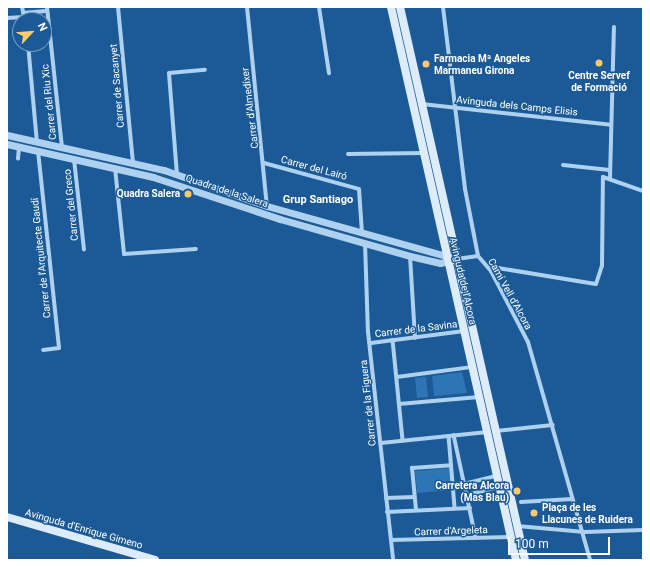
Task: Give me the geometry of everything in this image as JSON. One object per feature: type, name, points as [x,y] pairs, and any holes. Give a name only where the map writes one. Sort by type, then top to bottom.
[{"type":"main road","name":"Avinguda de l'Alcora","points":[[391,7],[499,487],[524,560]]},
{"type":"main road","name":"Avinguda de l'Alcora","points":[[400,7],[517,526],[515,537],[516,560]]},
{"type":"main road","name":"Avinguda d'Enrique Gimeno","points":[[7,517],[155,560]]},
{"type":"street","name":"Carrer de Sacanyet","points":[[118,7],[133,163]]},
{"type":"street","name":"Carrer d'Almedíxer","points":[[247,7],[264,163],[267,206]]},
{"type":"street","points":[[319,7],[330,73]]},
{"type":"street","name":"Camí Vell d'Alcora","points":[[443,7],[465,189],[478,256],[491,272],[528,342],[553,425],[572,499],[590,560]]},
{"type":"street","name":"Carrer del Riu Xic","points":[[47,9],[62,147]]},
{"type":"street","points":[[610,178],[614,27]]},
{"type":"street","points":[[29,52],[38,150]]},
{"type":"street","points":[[177,175],[169,73],[205,70]]},
{"type":"street","name":"Avinguda dels Camps Elisis","points":[[422,104],[611,125]]},
{"type":"street","name":"Quadra de la Salera","points":[[7,135],[164,170],[267,206],[448,258],[457,258]]},
{"type":"street","name":"Quadra de la Salera","points":[[7,144],[115,168],[161,180],[410,256],[440,263],[448,258]]},
{"type":"street","points":[[18,159],[19,146]]},
{"type":"street","name":"Carrer de l'Arquitecte Gaudí","points":[[38,150],[59,348],[43,350]]},
{"type":"street","points":[[74,150],[74,159]]},
{"type":"street","points":[[348,154],[424,152]]},
{"type":"street","name":"Carrer del Greco","points":[[74,159],[84,249]]},
{"type":"street","points":[[114,159],[124,254],[196,249]]},
{"type":"street","name":"Carrer del Lairó","points":[[264,163],[359,189],[362,233]]},
{"type":"street","points":[[563,165],[610,170]]},
{"type":"street","points":[[161,180],[164,170]]},
{"type":"street","name":"Quadra de la Salera","points":[[175,185],[177,175]]},
{"type":"street","points":[[491,272],[498,268],[596,284],[602,266],[603,177],[610,178],[643,191]]},
{"type":"street","points":[[362,233],[365,243]]},
{"type":"street","name":"Carrer de la Figuera","points":[[365,243],[371,343],[393,560]]},
{"type":"street","points":[[410,256],[415,338]]},
{"type":"street","points":[[457,258],[478,256]]},
{"type":"street","name":"Carrer de la Savina","points":[[371,343],[464,331]]},
{"type":"street","points":[[393,340],[403,441]]},
{"type":"street","points":[[397,377],[472,367]]},
{"type":"street","points":[[399,404],[479,397]]},
{"type":"street","points":[[496,431],[553,425]]},
{"type":"street","points":[[381,443],[487,432]]},
{"type":"street","points":[[451,436],[451,465],[455,508]]},
{"type":"street","points":[[451,436],[467,495],[476,538]]},
{"type":"street","points":[[416,510],[412,468],[451,465]]},
{"type":"street","points":[[464,484],[497,476]]},
{"type":"street","points":[[467,495],[499,487]]},
{"type":"street","points":[[386,498],[414,497]]},
{"type":"street","points":[[522,502],[572,499]]},
{"type":"street","points":[[387,512],[470,508]]},
{"type":"street","points":[[517,526],[528,530],[643,530]]},
{"type":"street","points":[[515,537],[528,530]]},
{"type":"street","name":"Carrer d'Argeleta","points":[[391,540],[515,537]]},
{"type":"shaded area","points":[[462,372],[467,393],[434,396],[432,376]]},
{"type":"shaded area","points":[[426,377],[428,397],[417,398],[415,378]]},
{"type":"shaded area","points":[[449,468],[451,490],[417,493],[415,471]]},
{"type":"place","name":"Centre Servef de Formació","points":[[599,63]]},
{"type":"place","name":"Farmacia Mª Angeles Marmaneu Girona","points":[[426,64]]},
{"type":"place","name":"Quadra Salera","points":[[188,194]]},
{"type":"place","name":"Carretera Alcora (Mas Blau)","points":[[517,491]]},
{"type":"place","name":"Plaça de les Llacunes de Ruidera","points":[[534,513]]},
{"type":"district","name":"Grup Santiago","points":[[318,200]]}]
